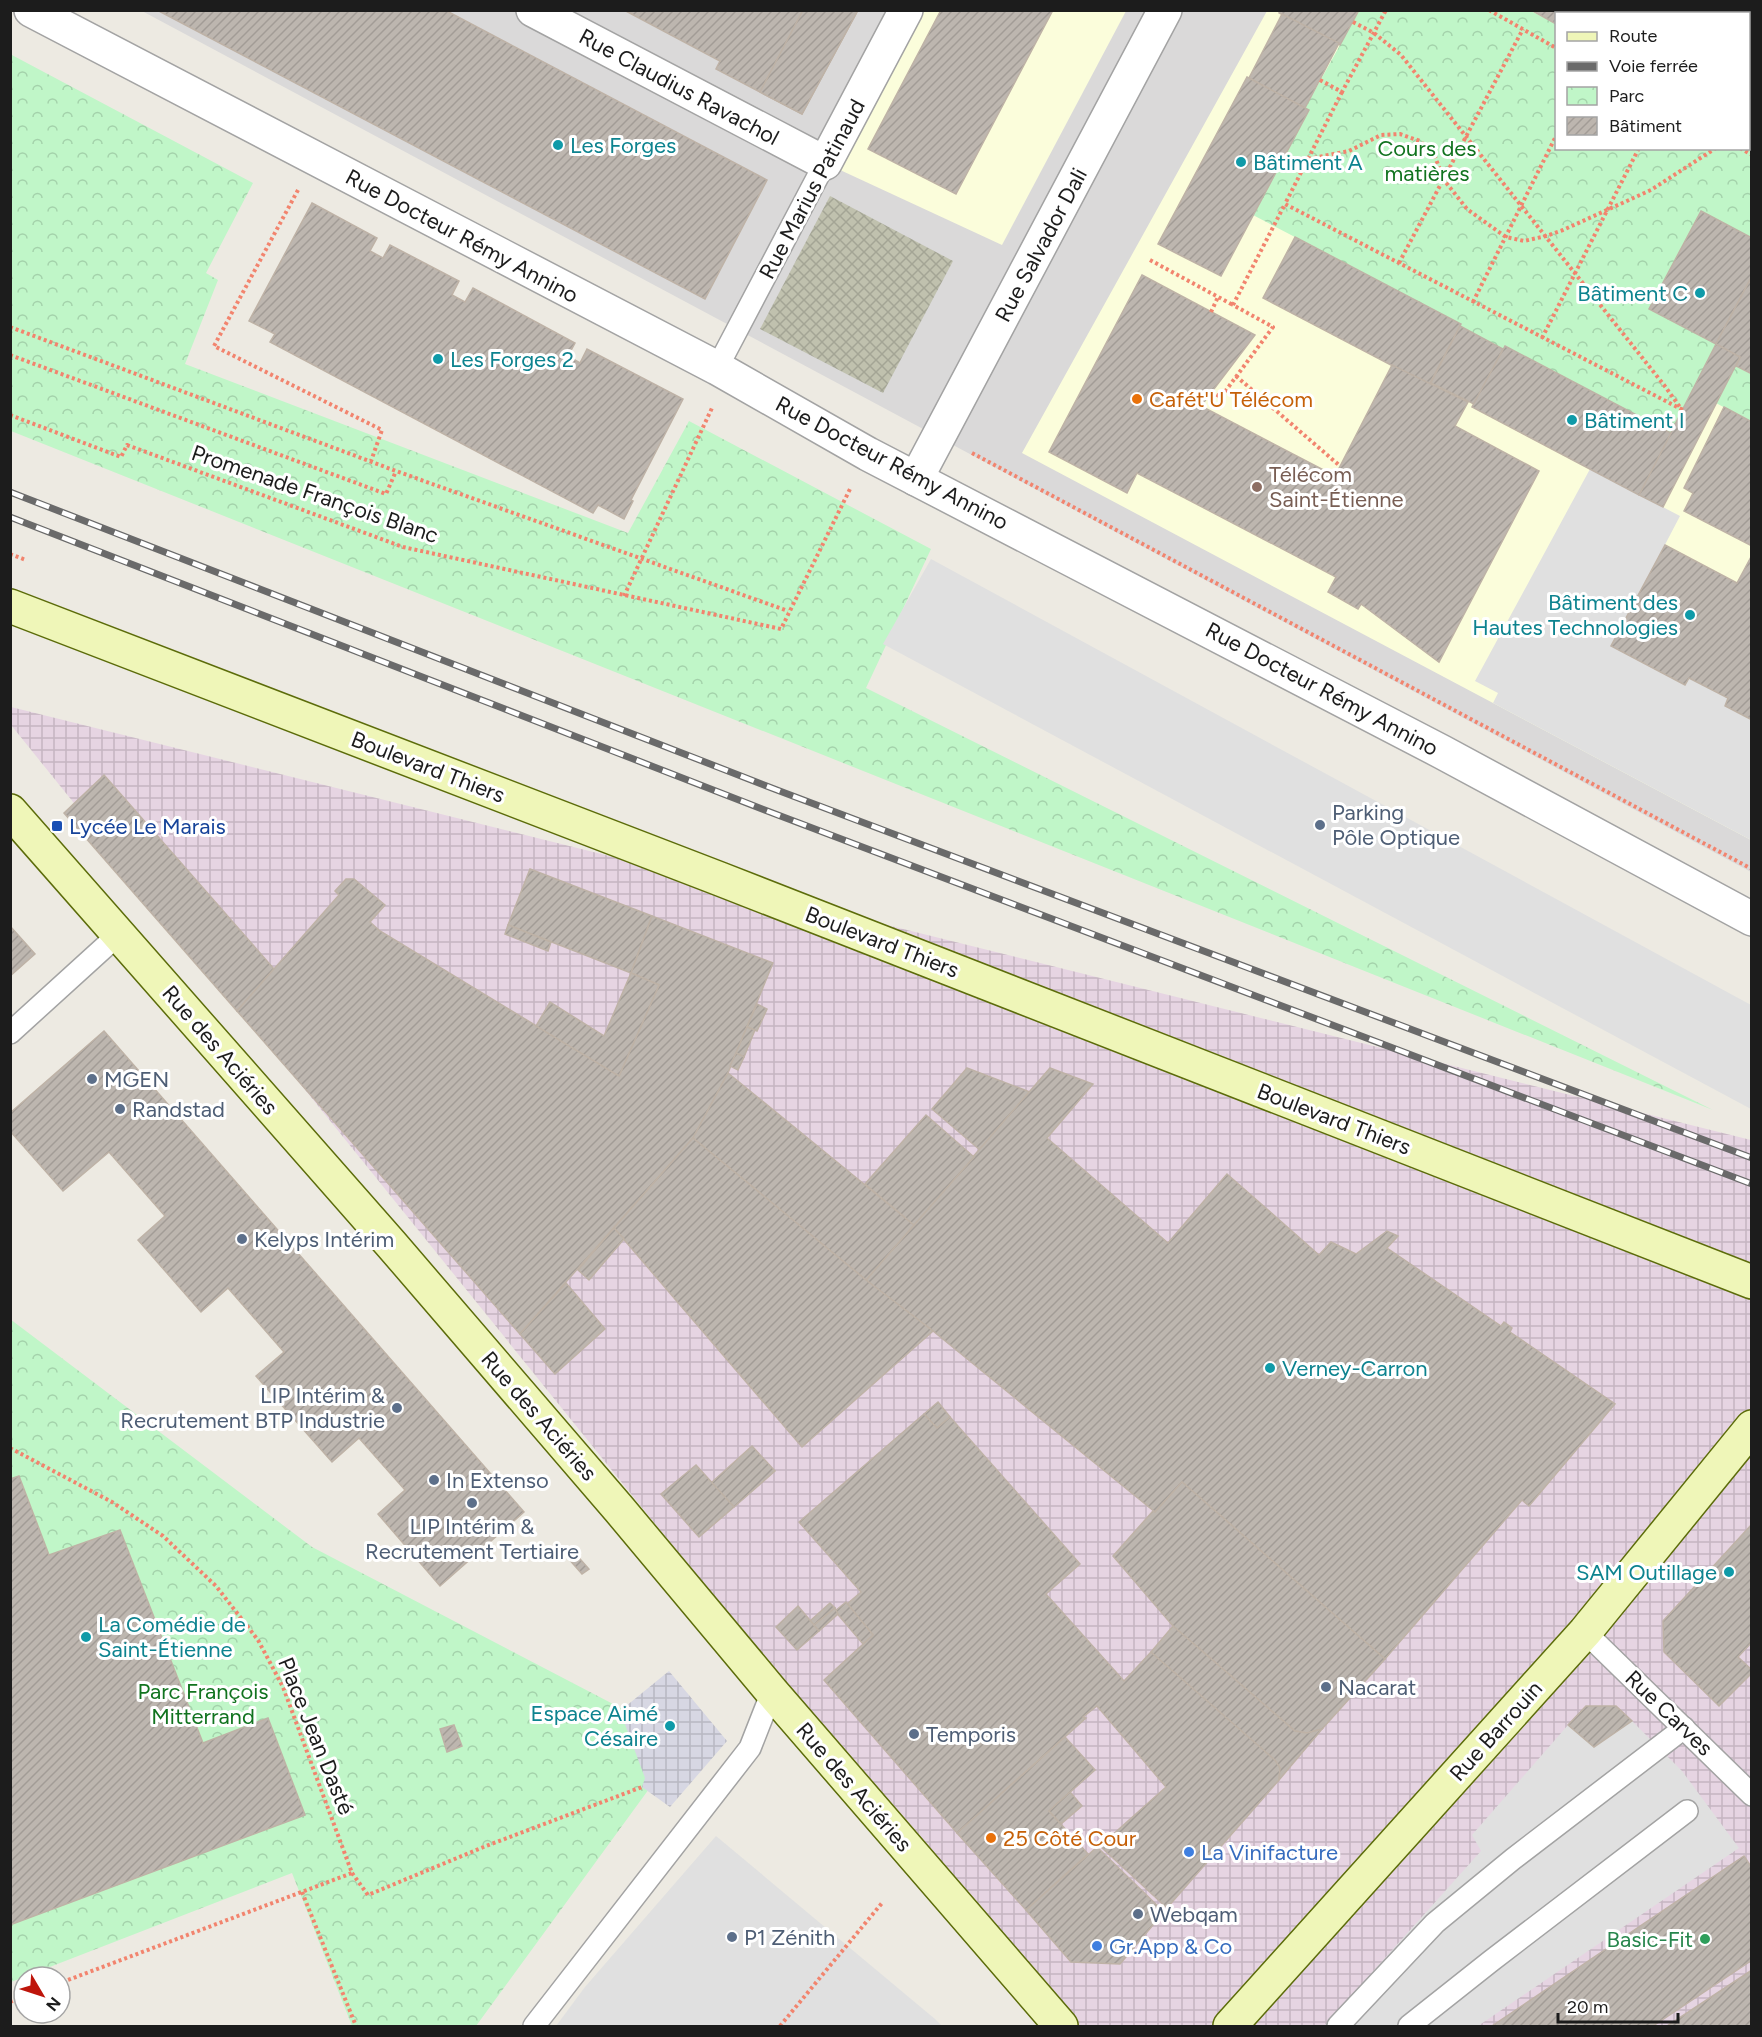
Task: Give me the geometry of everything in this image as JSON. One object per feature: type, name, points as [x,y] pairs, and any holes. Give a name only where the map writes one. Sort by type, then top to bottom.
[{"type":"street","name":"Rue Docteur Rémy Annino","points":[[31,10],[722,371],[868,454],[1432,746],[1752,919]]},
{"type":"street","name":"Rue Claudius Ravachol","points":[[533,10],[825,163]]},
{"type":"street","name":"Rue Marius Patinaud","points":[[825,163],[906,10]]},
{"type":"street","name":"Rue Salvador Dali","points":[[916,479],[1165,10]]},
{"type":"street","name":"Boulevard Thiers","points":[[10,606],[720,879],[1752,1282]]},
{"type":"street","name":"Rue des Aciéries","points":[[10,811],[391,1244],[619,1509],[772,1692],[1061,2026]]},
{"type":"street","name":"Rue Barrouin","points":[[1230,2026],[1585,1632],[1752,1427]]},
{"type":"lane","name":"Rue Marius Patinaud","points":[[722,371],[825,163]]},
{"type":"lane","points":[[10,1033],[119,934]]},
{"type":"lane","name":"Rue Carves","points":[[1585,1632],[1752,1795]]},
{"type":"lane","points":[[534,2026],[750,1748],[772,1692]]},
{"type":"lane","points":[[1338,2026],[1435,1923],[1513,1858],[1631,1771],[1684,1728]]},
{"type":"lane","points":[[1409,2026],[1687,1811]]},
{"type":"path","points":[[1233,305],[1386,10]]},
{"type":"path","points":[[1489,10],[1555,47]]},
{"type":"path","points":[[1285,204],[1683,410],[1401,55],[1374,33],[1353,22]]},
{"type":"path","points":[[1399,263],[1523,29]]},
{"type":"path","points":[[1320,80],[1342,92]]},
{"type":"path","points":[[1308,159],[1349,151],[1381,135],[1400,134],[1420,141],[1435,158],[1444,180],[1467,209],[1506,237],[1524,241],[1546,236],[1651,190],[1713,150]]},
{"type":"path","points":[[1473,302],[1555,140]]},
{"type":"path","points":[[1542,338],[1638,150]]},
{"type":"path","points":[[314,159],[214,346],[382,430],[371,461]]},
{"type":"path","points":[[1150,260],[1273,327],[1221,397],[1211,392]]},
{"type":"path","points":[[1211,312],[1218,297]]},
{"type":"path","points":[[10,327],[396,471],[788,611],[868,454]]},
{"type":"path","points":[[10,356],[386,494],[396,471]]},
{"type":"path","points":[[624,596],[722,371]]},
{"type":"path","points":[[1236,376],[1340,466]]},
{"type":"path","name":"Promenade François Blanc","points":[[10,415],[121,457],[127,445],[403,547],[780,629],[788,611]]},
{"type":"path","points":[[939,435],[1752,869]]},
{"type":"path","points":[[10,554],[26,560]]},
{"type":"path","name":"Place Jean Dasté","points":[[10,1448],[112,1502],[163,1536],[216,1586],[258,1641],[283,1687],[352,1873],[368,1895],[486,1846],[642,1787]]},
{"type":"path","points":[[72,1978],[352,1873]]},
{"type":"path","points":[[302,1892],[356,2026]]},
{"type":"path","points":[[780,2026],[882,1903]]},
{"type":"shaded area","points":[[1726,10],[1730,12],[1555,12],[1555,150],[1750,150],[1751,23],[1751,840],[1022,453],[1267,11]]},
{"type":"shaded area","points":[[142,11],[1751,11],[1751,872]]},
{"type":"shaded area","points":[[906,11],[1126,11],[1002,245],[825,163]]},
{"type":"shaded area","points":[[830,196],[953,261],[883,393],[760,329]]},
{"type":"shaded area","points":[[1590,469],[1680,516],[1612,646],[1689,678],[1728,698],[1725,706],[1751,720],[1751,840],[1493,703],[1498,693],[1475,681]]},
{"type":"shaded area","name":"Parking Pôle Optique","points":[[931,559],[1751,1005],[1751,1109],[883,644]]},
{"type":"shaded area","points":[[11,707],[1751,1140],[1751,2026],[1060,2026],[11,725]]},
{"type":"shaded area","name":"Espace Aimé Césaire","points":[[669,1671],[727,1741],[670,1807],[642,1787],[645,1778],[620,1711]]},
{"type":"shaded area","points":[[1632,1721],[1682,1771],[1739,1848],[1478,2026],[1324,2026],[1481,1851],[1472,1835],[1568,1725],[1594,1747]]},
{"type":"shaded area","name":"P1 Zénith","points":[[716,1836],[942,2026],[556,2026],[585,1987]]},
{"type":"green space","name":"Cours des matières","points":[[1359,11],[1531,11],[1555,23],[1555,150],[1750,150],[1751,125],[1751,238],[1701,211],[1649,309],[1716,344],[1671,433],[1505,346],[1503,349],[1460,326],[1461,324],[1253,215],[1305,108]]},
{"type":"green space","points":[[10,54],[253,183],[206,273],[218,280],[185,364],[628,533],[689,421],[931,549],[866,688],[1713,1110],[11,431]]},
{"type":"green space","points":[[1736,366],[1751,374],[1751,422],[1716,403]]},
{"type":"green space","name":"Parc François Mitterrand","points":[[10,1319],[312,1547],[684,1741],[476,2026],[352,2026],[292,1873],[55,1965],[12,1965],[11,1982]]},
{"type":"building","name":"Les Forges","points":[[157,10],[445,10],[767,180],[705,299]]},
{"type":"building","points":[[624,10],[858,10],[802,114],[716,69],[720,61]]},
{"type":"building","points":[[803,10],[858,10],[802,114],[760,92]]},
{"type":"building","points":[[941,10],[1053,10],[956,194],[868,149]]},
{"type":"building","points":[[1280,10],[1359,10],[1340,45],[1279,13]]},
{"type":"building","points":[[1531,10],[1679,10],[1682,12],[1555,12],[1555,23]]},
{"type":"building","points":[[1282,14],[1339,43],[1305,108],[1249,78]]},
{"type":"building","points":[[1750,48],[1752,48],[1752,125],[1750,124]]},
{"type":"building","name":"Bâtiment A","points":[[1247,77],[1309,110],[1221,276],[1158,244]]},
{"type":"building","name":"Les Forges 2","points":[[312,203],[377,238],[370,251],[383,258],[390,245],[459,281],[452,295],[465,302],[473,288],[575,343],[568,356],[580,363],[587,349],[683,399],[631,500],[633,501],[624,519],[598,505],[593,513],[270,342],[275,334],[249,321]]},
{"type":"building","name":"Bâtiment C","points":[[1701,211],[1752,238],[1752,276],[1716,344],[1649,309]]},
{"type":"building","points":[[1295,237],[1461,324],[1429,385],[1263,298]]},
{"type":"building","points":[[1142,275],[1255,335],[1201,406],[1335,476],[1392,365],[1468,402],[1455,426],[1539,471],[1439,662],[1361,604],[1358,609],[1328,592],[1336,577],[1137,473],[1127,493],[1049,452]]},
{"type":"building","points":[[1752,276],[1752,374],[1736,366],[1740,357],[1716,344]]},
{"type":"building","points":[[1460,326],[1503,349],[1474,404],[1431,383]]},
{"type":"building","points":[[1716,344],[1740,357],[1663,507],[1639,495]]},
{"type":"building","name":"Bâtiment I","points":[[1505,346],[1671,433],[1639,495],[1472,407]]},
{"type":"building","points":[[1724,407],[1752,422],[1752,546],[1684,511],[1693,493],[1684,488]]},
{"type":"building","name":"Bâtiment des Hautes Technologies","points":[[1665,545],[1737,583],[1752,555],[1752,720],[1725,706],[1728,698],[1689,678],[1685,685],[1611,646]]},
{"type":"building","points":[[104,775],[274,969],[237,1011],[64,813]]},
{"type":"building","points":[[530,869],[652,916],[631,973],[508,925]]},
{"type":"building","points":[[346,879],[354,879],[385,905],[370,922],[380,931],[619,1076],[659,985],[631,973],[652,916],[773,963],[728,1073],[693,1138],[520,1334],[237,1011],[339,895],[335,891]]},
{"type":"building","points":[[508,925],[551,942],[548,951],[505,934]]},
{"type":"building","points":[[10,926],[35,954],[10,976]]},
{"type":"building","points":[[631,973],[659,985],[619,1076],[536,1026],[550,1002],[604,1036]]},
{"type":"building","points":[[757,1004],[767,1009],[757,1031],[747,1027]]},
{"type":"building","points":[[747,1027],[755,1030],[744,1057],[736,1053]]},
{"type":"building","points":[[104,1031],[524,1512],[440,1586],[378,1514],[405,1490],[359,1438],[332,1462],[256,1376],[284,1352],[228,1288],[201,1312],[138,1240],[165,1216],[109,1152],[63,1191],[10,1131],[10,1113]]},
{"type":"building","points":[[736,1053],[744,1057],[738,1070],[730,1066]]},
{"type":"building","points":[[967,1068],[1030,1092],[980,1150],[932,1109]]},
{"type":"building","name":"Verney-Carron","points":[[1050,1068],[1093,1084],[1047,1138],[1168,1243],[1227,1174],[1319,1255],[1331,1242],[1356,1254],[1387,1231],[1398,1236],[1387,1248],[1501,1326],[1504,1322],[1512,1328],[1510,1332],[1615,1404],[1529,1506],[1522,1500],[1385,1659],[1182,1482],[1155,1512],[933,1331],[866,1280]]},
{"type":"building","points":[[728,1073],[914,1225],[866,1280],[693,1138]]},
{"type":"building","points":[[926,1115],[974,1157],[914,1225],[865,1184]]},
{"type":"building","points":[[693,1138],[866,1280],[933,1331],[802,1447],[614,1228]]},
{"type":"building","points":[[614,1228],[624,1239],[589,1280],[578,1270]]},
{"type":"building","points":[[566,1283],[605,1329],[555,1374],[520,1334]]},
{"type":"building","points":[[938,1402],[950,1417],[937,1428],[924,1414]]},
{"type":"building","points":[[924,1414],[937,1428],[950,1417],[1080,1564],[1046,1594],[1124,1681],[1151,1652],[1278,1763],[1279,1780],[1167,1908],[1100,1846],[1166,1787],[1097,1706],[957,1833],[824,1680],[873,1635],[847,1604],[861,1592],[799,1522]]},
{"type":"building","points":[[752,1446],[775,1471],[734,1507],[711,1483]]},
{"type":"building","points":[[696,1465],[734,1507],[699,1537],[661,1494]]},
{"type":"building","name":"La Comédie de Saint-Étienne","points":[[19,1476],[49,1555],[120,1530],[203,1743],[268,1718],[305,1815],[10,1925],[10,1479]]},
{"type":"building","points":[[1182,1482],[1385,1659],[1322,1729],[1307,1733],[1295,1731],[1173,1626],[1113,1556]]},
{"type":"building","name":"SAM Outillage","points":[[1752,1524],[1752,1642],[1738,1657],[1752,1670],[1752,1673],[1719,1706],[1664,1652],[1663,1621]]},
{"type":"building","points":[[573,1551],[589,1569],[582,1574],[567,1557]]},
{"type":"building","points":[[846,1602],[873,1635],[863,1644],[835,1611]]},
{"type":"building","points":[[830,1603],[835,1608],[814,1625],[810,1621]]},
{"type":"building","points":[[798,1606],[819,1631],[797,1650],[776,1627]]},
{"type":"building","points":[[835,1608],[838,1614],[819,1631],[814,1625]]},
{"type":"building","points":[[1173,1626],[1295,1731],[1307,1733],[1322,1729],[1279,1780],[1280,1768],[1275,1760],[1151,1652]]},
{"type":"building","points":[[1586,1706],[1616,1706],[1632,1721],[1594,1747],[1568,1725]]},
{"type":"building","points":[[454,1725],[462,1746],[447,1752],[440,1729]]},
{"type":"building","points":[[1065,1737],[1095,1770],[1049,1811],[1088,1854],[1026,1910],[957,1833]]},
{"type":"building","points":[[1070,1792],[1082,1806],[1061,1824],[1049,1811]]},
{"type":"building","points":[[1097,1847],[1164,1912],[1120,1964],[1071,1962],[1026,1910]]},
{"type":"building","points":[[1744,1856],[1752,1868],[1752,1960],[1653,2026],[1492,2026]]},
{"type":"building","points":[[1752,1970],[1752,2026],[1667,2026]]},
{"type":"railway","points":[[10,492],[777,790],[1752,1158]]},
{"type":"railway","points":[[10,517],[770,812],[1752,1184]]},
{"type":"place","name":"Les Forges","points":[[558,145]]},
{"type":"place","name":"Bâtiment A","points":[[1241,162]]},
{"type":"place","name":"Bâtiment C","points":[[1700,293]]},
{"type":"place","name":"Les Forges 2","points":[[438,359]]},
{"type":"place","name":"Cafét'U Télécom","points":[[1137,399]]},
{"type":"place","name":"Bâtiment I","points":[[1572,420]]},
{"type":"place","name":"Télécom Saint-Étienne","points":[[1257,487]]},
{"type":"place","name":"Bâtiment des Hautes Technologies","points":[[1690,615]]},
{"type":"place","name":"Parking Pôle Optique","points":[[1320,825]]},
{"type":"place","name":"Lycée Le Marais","points":[[57,826]]},
{"type":"place","name":"MGEN","points":[[92,1079]]},
{"type":"place","name":"Randstad","points":[[120,1109]]},
{"type":"place","name":"Kelyps Intérim","points":[[242,1239]]},
{"type":"place","name":"Verney-Carron","points":[[1270,1368]]},
{"type":"place","name":"LIP Intérim & Recrutement BTP Industrie","points":[[397,1408]]},
{"type":"place","name":"In Extenso","points":[[434,1480]]},
{"type":"place","name":"LIP Intérim & Recrutement Tertiaire","points":[[472,1503]]},
{"type":"place","name":"SAM Outillage","points":[[1729,1572]]},
{"type":"place","name":"La Comédie de Saint-Étienne","points":[[86,1637]]},
{"type":"place","name":"Nacarat","points":[[1326,1687]]},
{"type":"place","name":"Espace Aimé Césaire","points":[[670,1726]]},
{"type":"place","name":"Temporis","points":[[914,1734]]},
{"type":"place","name":"25 Côté Cour","points":[[991,1838]]},
{"type":"place","name":"La Vinifacture","points":[[1189,1852]]},
{"type":"place","name":"Webqam","points":[[1138,1914]]},
{"type":"place","name":"P1 Zénith","points":[[732,1937]]},
{"type":"place","name":"Basic-Fit","points":[[1705,1939]]},
{"type":"place","name":"Gr.App & Co","points":[[1097,1946]]}]
